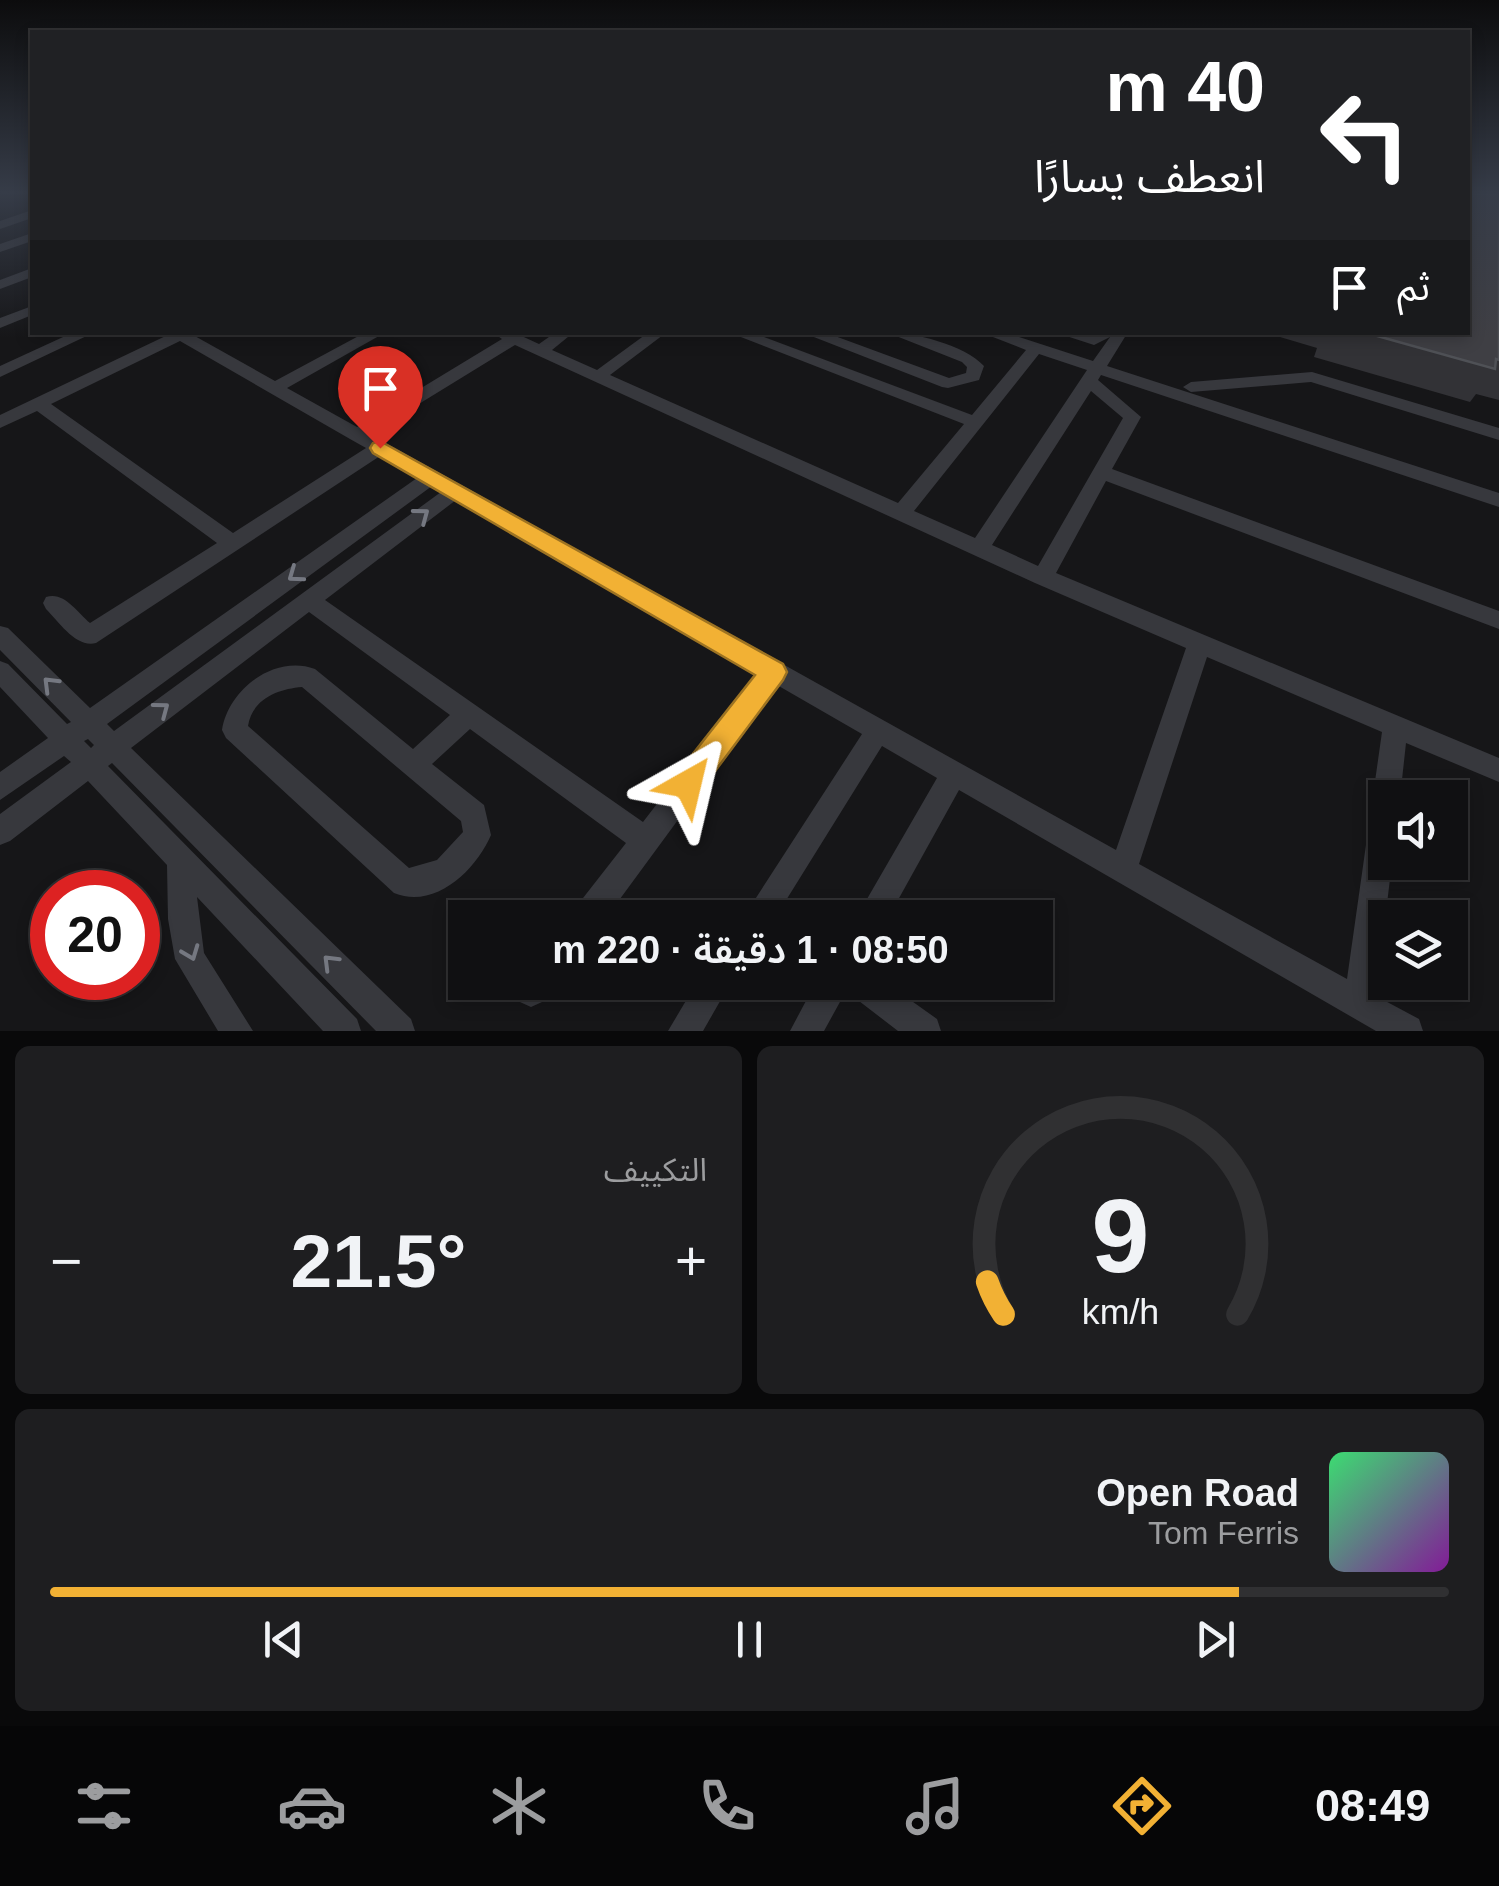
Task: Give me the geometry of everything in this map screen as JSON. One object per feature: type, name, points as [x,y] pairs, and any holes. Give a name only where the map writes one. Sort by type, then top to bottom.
[{"type":"lane","points":[[0,285],[30,273]]},
{"type":"lane","points":[[0,323],[30,311]]},
{"type":"lane","points":[[0,372],[81,335]]},
{"type":"lane","points":[[0,422],[182,335]]},
{"type":"lane","points":[[186,335],[1408,1031]]},
{"type":"lane","points":[[274,388],[373,335]]},
{"type":"lane","points":[[540,350],[562,335]]},
{"type":"lane","points":[[597,376],[656,335]]},
{"type":"lane","points":[[744,335],[975,422]]},
{"type":"lane","points":[[816,335],[948,383],[973,376],[976,366],[968,358],[903,335]]},
{"type":"lane","points":[[1073,335],[1094,340],[1102,335]]},
{"type":"lane","points":[[979,548],[1119,335]]},
{"type":"lane","points":[[356,434],[506,336],[1044,578],[1499,770]]},
{"type":"lane","points":[[902,514],[975,422],[1024,337],[1096,370],[1499,500]]},
{"type":"lane","points":[[836,370],[856,351]]},
{"type":"lane","points":[[1096,370],[1191,387],[1499,486]]},
{"type":"lane","points":[[1044,578],[1132,416],[1096,370]]},
{"type":"lane","points":[[1191,387],[1312,377],[1499,434]]},
{"type":"lane","points":[[38,403],[232,543]]},
{"type":"lane","points":[[54,604],[88,636],[380,448]]},
{"type":"lane","points":[[1102,472],[1499,620]]},
{"type":"lane","points":[[0,786],[431,477]]},
{"type":"lane","points":[[1462,488],[1499,513]]},
{"type":"lane","points":[[0,831],[454,490]]},
{"type":"lane","points":[[309,600],[645,840]]},
{"type":"lane","points":[[0,635],[79,731],[87,765],[344,1031]]},
{"type":"lane","points":[[1123,870],[1200,642]]},
{"type":"lane","points":[[0,671],[79,731],[114,745],[399,1031]]},
{"type":"lane","points":[[600,900],[773,672]]},
{"type":"lane","points":[[307,676],[414,765],[474,814],[477,835],[460,862],[432,882],[404,883],[234,730],[234,715],[253,692],[283,677],[307,676]]},
{"type":"lane","points":[[414,765],[468,714]]},
{"type":"lane","points":[[1388,780],[1396,726]]},
{"type":"lane","points":[[770,900],[878,732]]},
{"type":"lane","points":[[881,900],[954,774]]},
{"type":"lane","points":[[181,864],[184,929],[190,959],[238,1031]]},
{"type":"lane","points":[[1360,1004],[1376,880]]},
{"type":"lane","points":[[684,1031],[704,1000]]},
{"type":"lane","points":[[806,1031],[824,1000]]},
{"type":"lane","points":[[883,1000],[926,1031]]},
{"type":"building","points":[[1470,242],[1499,242],[1499,360],[1496,359],[1495,369],[1374,335],[1470,335]]},
{"type":"route","points":[[380,448],[773,672],[688,784]]}]
